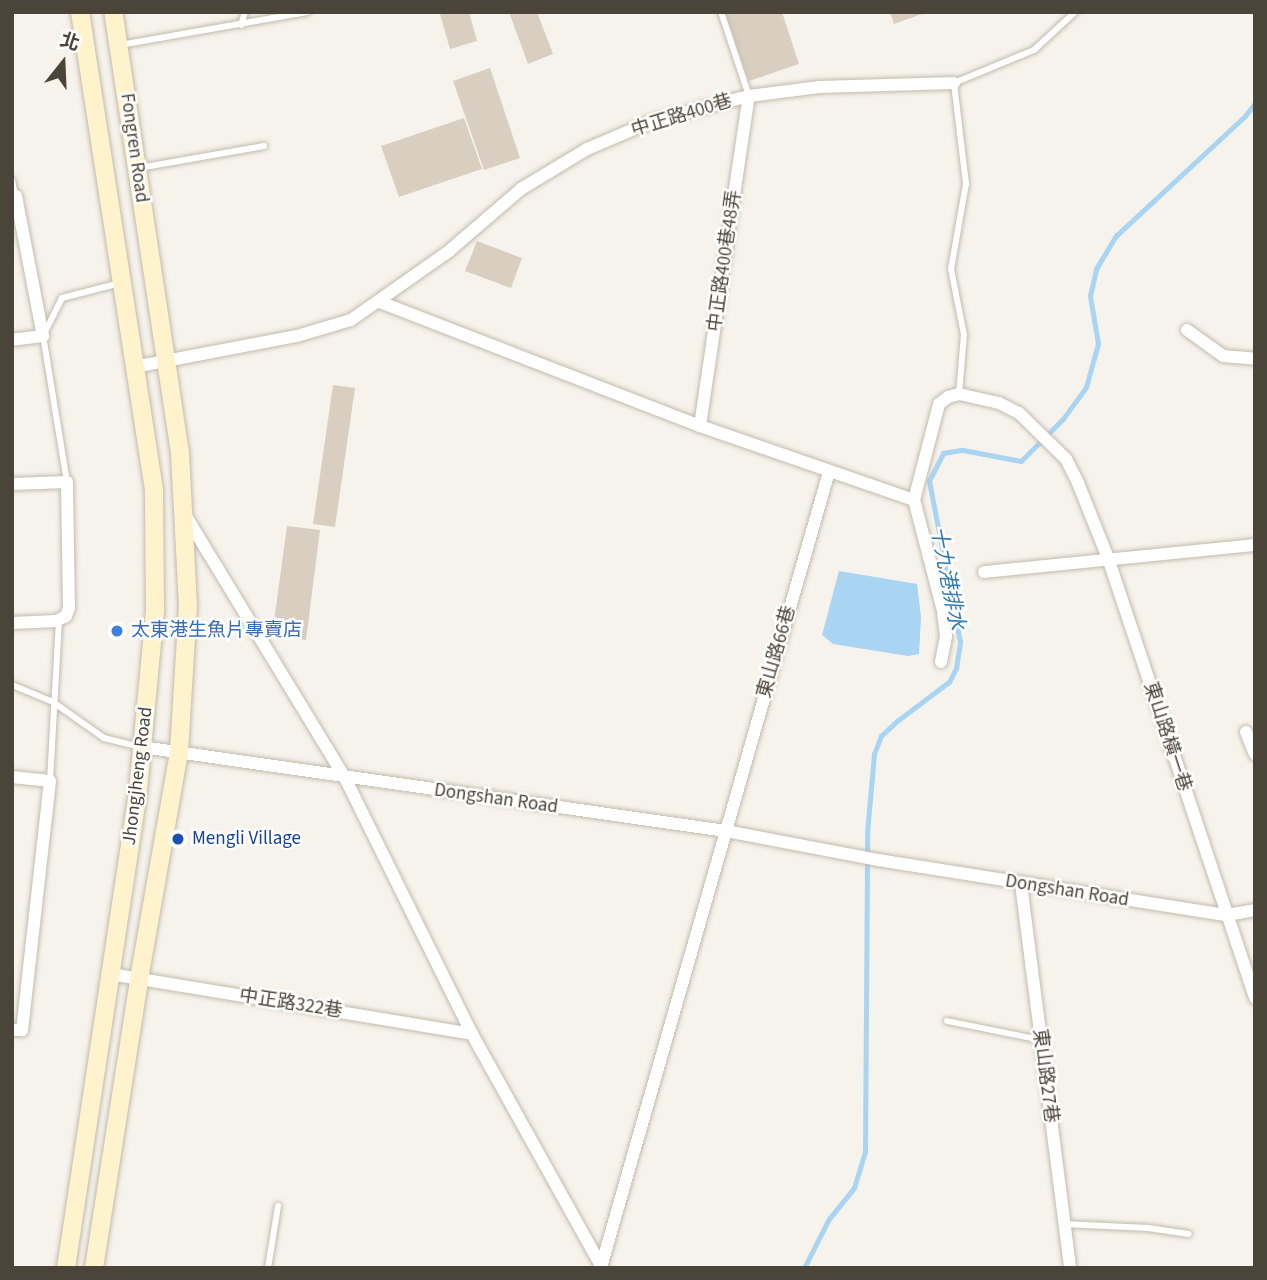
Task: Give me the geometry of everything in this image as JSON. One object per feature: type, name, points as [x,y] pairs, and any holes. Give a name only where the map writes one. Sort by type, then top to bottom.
[{"type":"main road","name":"Fongren Road","points":[[80,12],[120,283]]},
{"type":"main road","name":"Fongren Road","points":[[113,12],[153,284]]},
{"type":"main road","name":"Jhongjheng Road","points":[[66,1268],[137,800],[155,610],[154,490],[120,283]]},
{"type":"main road","name":"Jhongjheng Road","points":[[94,1268],[178,752],[188,607],[180,453],[153,284]]},
{"type":"street","name":"中正路400巷","points":[[134,368],[297,337],[351,320],[449,251],[521,189],[587,149],[653,121],[749,96],[819,87],[954,83]]},
{"type":"street","name":"中正路400巷48弄","points":[[700,426],[749,96]]},
{"type":"street","points":[[12,340],[43,336],[14,196]]},
{"type":"street","points":[[380,302],[700,426],[914,500]]},
{"type":"street","points":[[1187,330],[1223,356],[1255,359]]},
{"type":"street","name":"東山路橫一巷","points":[[959,394],[999,403],[1019,414],[1066,459],[1108,558],[1255,998]]},
{"type":"street","points":[[941,662],[946,636],[943,611],[914,500],[939,404],[948,397],[959,394]]},
{"type":"street","name":"東山路66巷","points":[[602,1267],[829,472]]},
{"type":"street","points":[[12,484],[67,482],[69,608],[59,621],[12,623]]},
{"type":"street","points":[[184,513],[345,778],[472,1034],[602,1267]]},
{"type":"street","points":[[984,572],[1255,545]]},
{"type":"street","points":[[1246,732],[1255,754]]},
{"type":"street","name":"Dongshan Road","points":[[142,747],[726,831],[1021,884],[1227,915],[1255,910]]},
{"type":"street","points":[[12,777],[50,781],[22,1031],[12,1030]]},
{"type":"street","name":"東山路27巷","points":[[1021,884],[1070,1268]]},
{"type":"street","name":"中正路322巷","points":[[110,974],[472,1034]]},
{"type":"lane","points":[[241,25],[245,12]]},
{"type":"lane","points":[[119,45],[307,12]]},
{"type":"lane","points":[[720,12],[749,96]]},
{"type":"lane","points":[[959,394],[964,335],[951,269],[966,184],[954,83],[1034,50],[1075,12]]},
{"type":"lane","points":[[137,169],[264,146]]},
{"type":"lane","points":[[12,180],[14,196]]},
{"type":"lane","points":[[67,482],[43,336],[62,298],[120,283]]},
{"type":"lane","points":[[50,781],[59,621]]},
{"type":"lane","points":[[12,685],[53,702],[104,738],[142,747]]},
{"type":"lane","points":[[947,1021],[1041,1040]]},
{"type":"lane","points":[[268,1268],[278,1206]]},
{"type":"lane","points":[[1064,1224],[1148,1228],[1189,1234]]},
{"type":"water","points":[[839,571],[917,584],[921,617],[919,654],[908,656],[833,644],[822,635]]},
{"type":"building","points":[[469,12],[477,41],[450,49],[440,14]]},
{"type":"building","points":[[509,12],[537,12],[553,54],[528,64]]},
{"type":"building","points":[[725,12],[782,12],[799,64],[749,81]]},
{"type":"building","points":[[890,12],[925,12],[925,13],[894,24]]},
{"type":"building","points":[[490,68],[520,158],[484,170],[453,81]]},
{"type":"building","points":[[464,118],[482,169],[399,197],[381,146]]},
{"type":"building","points":[[477,241],[522,258],[511,288],[465,271]]},
{"type":"building","points":[[333,385],[355,388],[335,527],[313,524]]},
{"type":"building","points":[[287,526],[320,530],[306,640],[272,636]]},
{"type":"waterway","name":"十九港排水","points":[[804,1268],[829,1219],[854,1188],[865,1152],[867,833],[874,754],[881,736],[949,682],[956,668],[960,642],[929,481],[943,453],[963,450],[1021,461],[1063,419],[1086,387],[1098,344],[1090,296],[1096,269],[1116,236],[1245,116],[1255,103]]},
{"type":"place","name":"太東港生魚片專賣店","points":[[117,631]]},
{"type":"place","name":"Mengli Village","points":[[178,839]]}]
